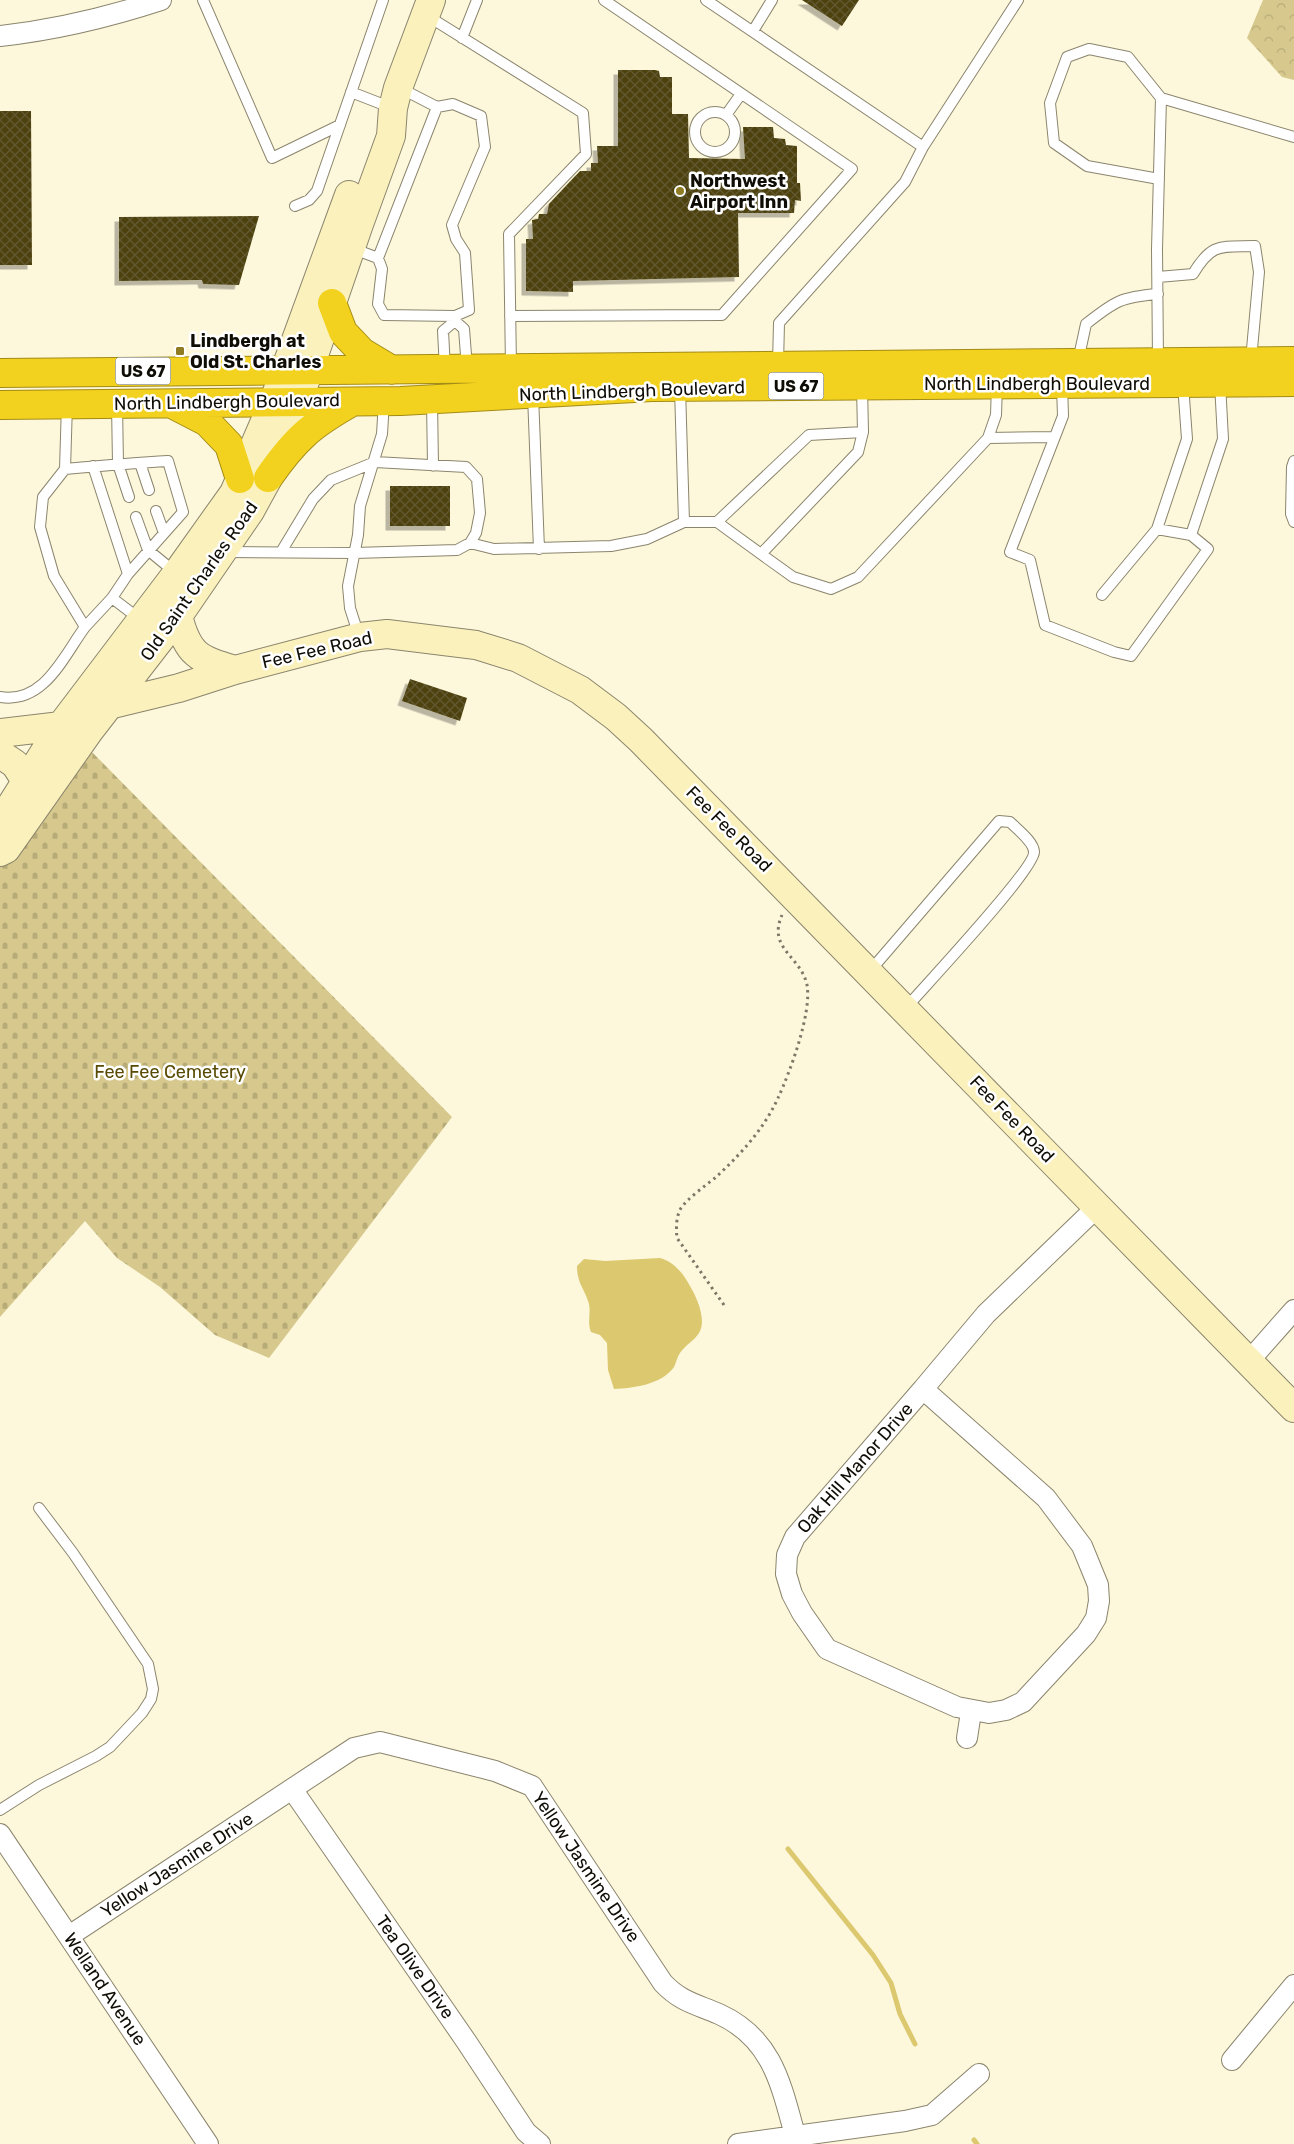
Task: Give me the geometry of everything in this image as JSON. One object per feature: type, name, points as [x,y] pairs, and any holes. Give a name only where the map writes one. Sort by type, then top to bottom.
[{"type":"highway","points":[[332,303],[343,332],[362,352],[392,370]]},
{"type":"highway","name":"North Lindbergh Boulevard","points":[[0,373],[1294,360]]},
{"type":"highway","name":"North Lindbergh Boulevard","points":[[0,404],[432,400],[587,390],[680,387],[1294,382]]},
{"type":"highway","points":[[268,478],[289,447],[304,432],[320,420],[354,401]]},
{"type":"highway","points":[[170,403],[207,422],[229,444],[240,479]]},
{"type":"street","points":[[0,36],[73,24],[161,0]]},
{"type":"street","name":"Old Saint Charles Road","points":[[297,370],[332,303],[350,248],[392,136],[396,98],[428,7]]},
{"type":"street","name":"Old Saint Charles Road","points":[[0,823],[61,726],[141,620],[223,552],[250,511],[268,478],[286,402],[375,126],[396,98]]},
{"type":"street","name":"Old Saint Charles Road","points":[[0,852],[6,848],[109,705],[178,616],[186,581],[240,479],[286,402]]},
{"type":"street","points":[[178,616],[185,641],[191,650],[206,661],[236,670]]},
{"type":"street","name":"Fee Fee Road","points":[[0,733],[61,726],[109,705],[179,688],[236,670],[360,637],[387,634],[476,646],[536,666],[580,690],[616,717],[641,740],[1294,1408]]},
{"type":"street","points":[[0,754],[15,764],[26,782]]},
{"type":"street","name":"Oak Hill Manor Drive","points":[[923,1389],[1046,1498],[1082,1546],[1098,1585],[1099,1601],[1096,1618],[1086,1634],[1023,1702],[1006,1710],[989,1713],[971,1712],[827,1649],[792,1594],[786,1574],[787,1555],[795,1537],[986,1314],[1097,1206]]},
{"type":"street","points":[[1249,1361],[1294,1310]]},
{"type":"street","points":[[967,1738],[971,1712]]},
{"type":"street","name":"Yellow Jasmine Drive","points":[[69,1936],[354,1748],[380,1742],[496,1771],[532,1786],[663,1983],[676,1996],[720,2015],[746,2029],[761,2045],[781,2084],[795,2135]]},
{"type":"street","name":"Tea Olive Drive","points":[[292,1789],[466,2041],[526,2132],[540,2144]]},
{"type":"street","name":"Welland Avenue","points":[[0,1834],[208,2144]]},
{"type":"street","points":[[1232,2060],[1294,1985]]},
{"type":"street","points":[[738,2144],[905,2121],[932,2115],[979,2074]]},
{"type":"lane","points":[[203,0],[272,158],[340,125]]},
{"type":"lane","points":[[295,206],[309,200],[317,191],[383,0]]},
{"type":"lane","points":[[462,38],[477,0]]},
{"type":"lane","points":[[510,316],[722,314],[852,169],[604,0]]},
{"type":"lane","points":[[706,0],[922,147]]},
{"type":"lane","points":[[753,31],[772,0]]},
{"type":"lane","points":[[778,364],[779,324],[905,182],[922,147],[1018,0]]},
{"type":"lane","points":[[428,7],[462,38],[583,113],[586,154],[509,234],[511,368]]},
{"type":"lane","points":[[1159,179],[1087,166],[1054,143],[1050,103],[1067,57],[1089,49],[1128,57],[1161,98],[1294,137]]},
{"type":"lane","points":[[351,92],[396,98],[437,107],[453,104],[481,116],[485,147],[452,225],[456,239],[465,253],[469,310],[442,331],[456,369]]},
{"type":"lane","points":[[726,115],[741,94]]},
{"type":"lane","points":[[1158,361],[1161,98]]},
{"type":"lane","points":[[437,107],[378,258],[382,269],[378,304],[384,315],[455,319],[464,329],[456,369]]},
{"type":"lane","points":[[1158,277],[1193,274],[1202,258],[1216,247],[1255,246],[1259,272],[1251,361]]},
{"type":"lane","points":[[350,248],[378,258]]},
{"type":"lane","points":[[1078,362],[1086,324],[1114,302],[1136,296],[1158,294]]},
{"type":"lane","points":[[1191,535],[1223,438],[1220,382]]},
{"type":"lane","points":[[1102,596],[1157,528],[1187,439],[1183,383]]},
{"type":"lane","points":[[1062,384],[1063,416],[1010,552],[1030,560],[1045,624],[1114,652],[1131,656],[1208,548],[1191,535],[1157,528]]},
{"type":"lane","points":[[470,543],[494,549],[611,546],[648,539],[684,522],[716,522],[792,577],[831,588],[858,577],[988,438],[996,415],[997,385]]},
{"type":"lane","points":[[761,554],[858,452],[863,432],[862,386]]},
{"type":"lane","points":[[680,387],[684,522]]},
{"type":"lane","points":[[533,394],[539,549]]},
{"type":"lane","points":[[432,400],[433,466]]},
{"type":"lane","points":[[360,637],[350,608],[348,586],[360,506],[382,434],[384,401]]},
{"type":"lane","points":[[67,403],[65,469],[44,497],[40,527],[54,576],[85,627]]},
{"type":"lane","points":[[117,403],[118,464],[129,497]]},
{"type":"lane","points":[[716,522],[809,435],[863,432]]},
{"type":"lane","points":[[988,438],[1054,437]]},
{"type":"lane","points":[[0,697],[22,696],[38,690],[50,679],[85,627],[112,598],[128,574],[148,550],[183,512],[168,461],[65,469]]},
{"type":"lane","points":[[1294,461],[1292,467],[1291,514],[1294,522]]},
{"type":"lane","points":[[140,462],[149,490]]},
{"type":"lane","points":[[223,552],[354,553],[457,550],[470,543],[476,533],[480,513],[477,479],[466,467],[375,462],[332,480],[313,499],[281,552]]},
{"type":"lane","points":[[93,466],[128,574]]},
{"type":"lane","points":[[156,511],[164,532]]},
{"type":"lane","points":[[136,518],[148,550],[186,581]]},
{"type":"lane","points":[[112,598],[141,620]]},
{"type":"lane","points":[[869,972],[999,821],[1010,822],[1033,846],[1035,853],[1032,860],[1012,888],[904,1010]]},
{"type":"lane","points":[[0,1810],[39,1785],[110,1747],[142,1713],[151,1699],[153,1689],[148,1664],[73,1553],[39,1508]]},
{"type":"path","points":[[724,1305],[677,1238],[676,1228],[681,1208],[724,1169],[757,1134],[775,1105],[787,1078],[802,1026],[807,987],[800,969],[781,944],[777,933],[782,914],[794,895]]},
{"type":"green space","points":[[1263,0],[1294,0],[1294,80],[1282,77],[1247,38]]},
{"type":"green space","name":"Fee Fee Cemetery","points":[[86,746],[452,1117],[269,1358],[215,1335],[160,1287],[117,1258],[85,1221],[0,1317],[0,857]]},
{"type":"shaded area","points":[[660,1258],[674,1265],[687,1281],[700,1309],[702,1316],[701,1328],[697,1336],[680,1353],[674,1367],[662,1378],[630,1388],[614,1389],[608,1370],[607,1343],[600,1335],[591,1332],[589,1304],[580,1282],[577,1266],[584,1259],[605,1261]]},
{"type":"building","points":[[802,0],[859,0],[842,26]]},
{"type":"building","name":"Northwest Airport Inn","points":[[618,70],[655,70],[659,71],[660,77],[672,77],[672,114],[688,114],[689,158],[745,159],[743,127],[773,127],[774,138],[785,139],[786,145],[797,146],[797,183],[800,183],[801,201],[795,200],[794,213],[738,213],[739,277],[573,281],[573,292],[526,291],[526,239],[533,239],[532,220],[538,219],[539,214],[547,214],[549,204],[580,171],[591,171],[591,163],[598,163],[597,146],[618,146]]},
{"type":"building","points":[[0,111],[31,111],[32,265],[0,265]]},
{"type":"building","points":[[259,216],[239,285],[203,284],[202,280],[119,281],[119,217]]},
{"type":"building","points":[[390,486],[450,486],[450,526],[390,526]]},
{"type":"building","points":[[410,679],[467,698],[460,721],[402,701]]},
{"type":"waterway","points":[[788,1849],[873,1955],[891,1983],[900,2014],[915,2044]]},
{"type":"waterway","points":[[974,2140],[977,2144]]},
{"type":"place","name":"Northwest Airport Inn","points":[[680,191]]},
{"type":"place","name":"Lindbergh at Old St. Charles","points":[[180,351]]}]
